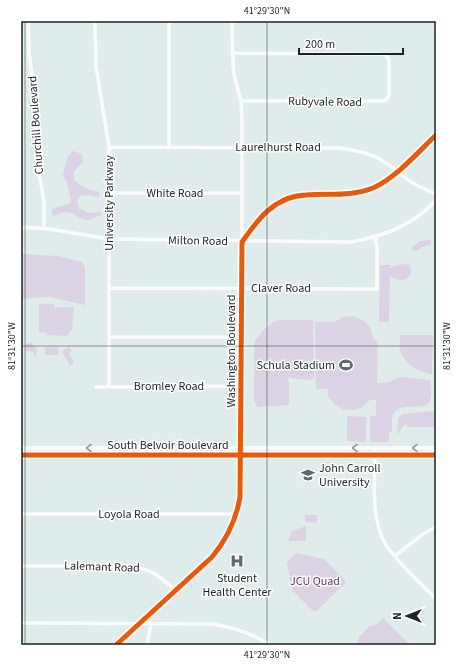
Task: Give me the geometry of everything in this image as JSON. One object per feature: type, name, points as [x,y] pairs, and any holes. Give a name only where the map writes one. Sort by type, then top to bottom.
[{"type":"street","name":"Churchill Boulevard","points":[[28,21],[28,48],[35,94],[36,157],[44,201],[44,229]]},
{"type":"street","name":"University Parkway","points":[[95,21],[96,66],[109,147],[109,386]]},
{"type":"street","points":[[169,21],[169,146]]},
{"type":"street","name":"Washington Boulevard","points":[[116,645],[212,556],[222,544],[232,527],[237,514],[240,497],[242,147],[241,101],[234,75],[232,21]]},
{"type":"street","name":"Rubyvale Road","points":[[232,53],[379,54],[386,55],[389,60],[389,94],[387,99],[379,102],[241,101]]},
{"type":"street","points":[[242,242],[256,221],[283,200],[304,195],[344,195],[374,187],[397,172],[436,135]]},
{"type":"street","name":"Laurelhurst Road","points":[[109,147],[169,146],[340,148],[365,153],[380,159],[424,190],[436,194]]},
{"type":"street","name":"White Road","points":[[109,193],[242,194]]},
{"type":"street","name":"Milton Road","points":[[21,227],[109,239],[242,242],[350,242],[374,237],[398,228],[427,210],[436,200]]},
{"type":"street","name":"Claver Road","points":[[109,288],[377,289],[377,246],[374,237]]},
{"type":"street","points":[[109,337],[241,337]]},
{"type":"street","name":"Bromley Road","points":[[96,387],[241,386]]},
{"type":"street","name":"South Belvoir Boulevard","points":[[21,448],[436,448]]},
{"type":"street","points":[[75,448],[75,455]]},
{"type":"street","points":[[375,448],[376,514],[378,525],[386,544],[395,556],[436,599]]},
{"type":"street","name":"South Belvoir Boulevard","points":[[21,455],[436,455]]},
{"type":"street","name":"Loyola Road","points":[[21,514],[237,514]]},
{"type":"street","points":[[395,556],[423,534],[436,527]]},
{"type":"street","name":"Lalemant Road","points":[[21,566],[129,566],[143,568],[154,572],[176,590]]},
{"type":"street","points":[[21,623],[212,624],[231,627],[256,636],[270,645]]},
{"type":"street","points":[[147,645],[152,623]]},
{"type":"green space","points":[[73,151],[82,154],[83,162],[74,171],[74,179],[85,188],[99,192],[100,197],[83,195],[77,200],[79,208],[88,213],[100,212],[102,215],[88,220],[69,212],[63,212],[53,216],[52,214],[52,209],[71,202],[67,182],[63,175],[68,156]]},
{"type":"green space","points":[[431,240],[430,245],[413,251],[412,247],[420,241]]},
{"type":"green space","points":[[21,254],[58,256],[82,262],[85,267],[85,305],[50,297],[21,299]]},
{"type":"green space","points":[[403,264],[410,265],[410,276],[400,280],[390,276],[389,322],[379,322],[380,265],[390,265],[390,268]]},
{"type":"green space","points":[[39,304],[54,304],[55,309],[58,307],[74,307],[72,330],[66,336],[47,335],[46,332],[39,333]]},
{"type":"green space","name":"Schula Stadium","points":[[353,316],[362,320],[368,325],[374,340],[378,341],[377,383],[389,382],[400,377],[430,380],[430,401],[420,407],[406,407],[399,409],[394,413],[392,419],[392,432],[389,431],[389,441],[387,442],[372,442],[370,440],[370,417],[376,415],[376,400],[370,400],[362,407],[355,410],[344,410],[333,403],[328,396],[328,389],[316,389],[315,322],[335,322],[342,317]]},
{"type":"green space","points":[[280,320],[313,320],[314,376],[311,380],[287,378],[289,382],[289,405],[258,407],[254,401],[254,343],[265,329],[272,323]]},
{"type":"green space","points":[[400,335],[433,335],[432,374],[417,370],[405,360],[400,350]]},
{"type":"green space","points":[[31,343],[37,348],[36,356],[34,355],[34,352],[25,350],[26,344]]},
{"type":"green space","points":[[69,346],[72,351],[69,353],[74,363],[70,366],[62,351]]},
{"type":"green space","points":[[45,347],[58,347],[58,355],[45,355]]},
{"type":"green space","points":[[436,411],[436,427],[408,427],[405,424],[397,435],[398,418],[402,414]]},
{"type":"green space","points":[[348,416],[366,417],[366,440],[364,442],[347,440]]},
{"type":"green space","points":[[305,515],[317,515],[317,523],[305,522]]},
{"type":"green space","points":[[306,526],[306,541],[288,541],[292,531]]},
{"type":"green space","name":"JCU Quad","points":[[296,553],[324,559],[345,580],[345,583],[317,611],[313,611],[292,590],[287,562]]},
{"type":"green space","points":[[383,618],[410,645],[356,645],[359,637],[370,626],[375,625]]},
{"type":"cycle path","points":[[116,645],[212,557],[226,536],[236,514],[240,497],[242,242],[261,217],[276,204],[295,196],[315,194],[348,194],[373,188],[390,178],[436,135]]},
{"type":"cycle path","points":[[21,455],[436,455]]},
{"type":"place","name":"Schula Stadium","points":[[346,365]]},
{"type":"place","name":"John Carroll University","points":[[308,475]]},
{"type":"place","name":"Student Health Center","points":[[237,561]]}]
